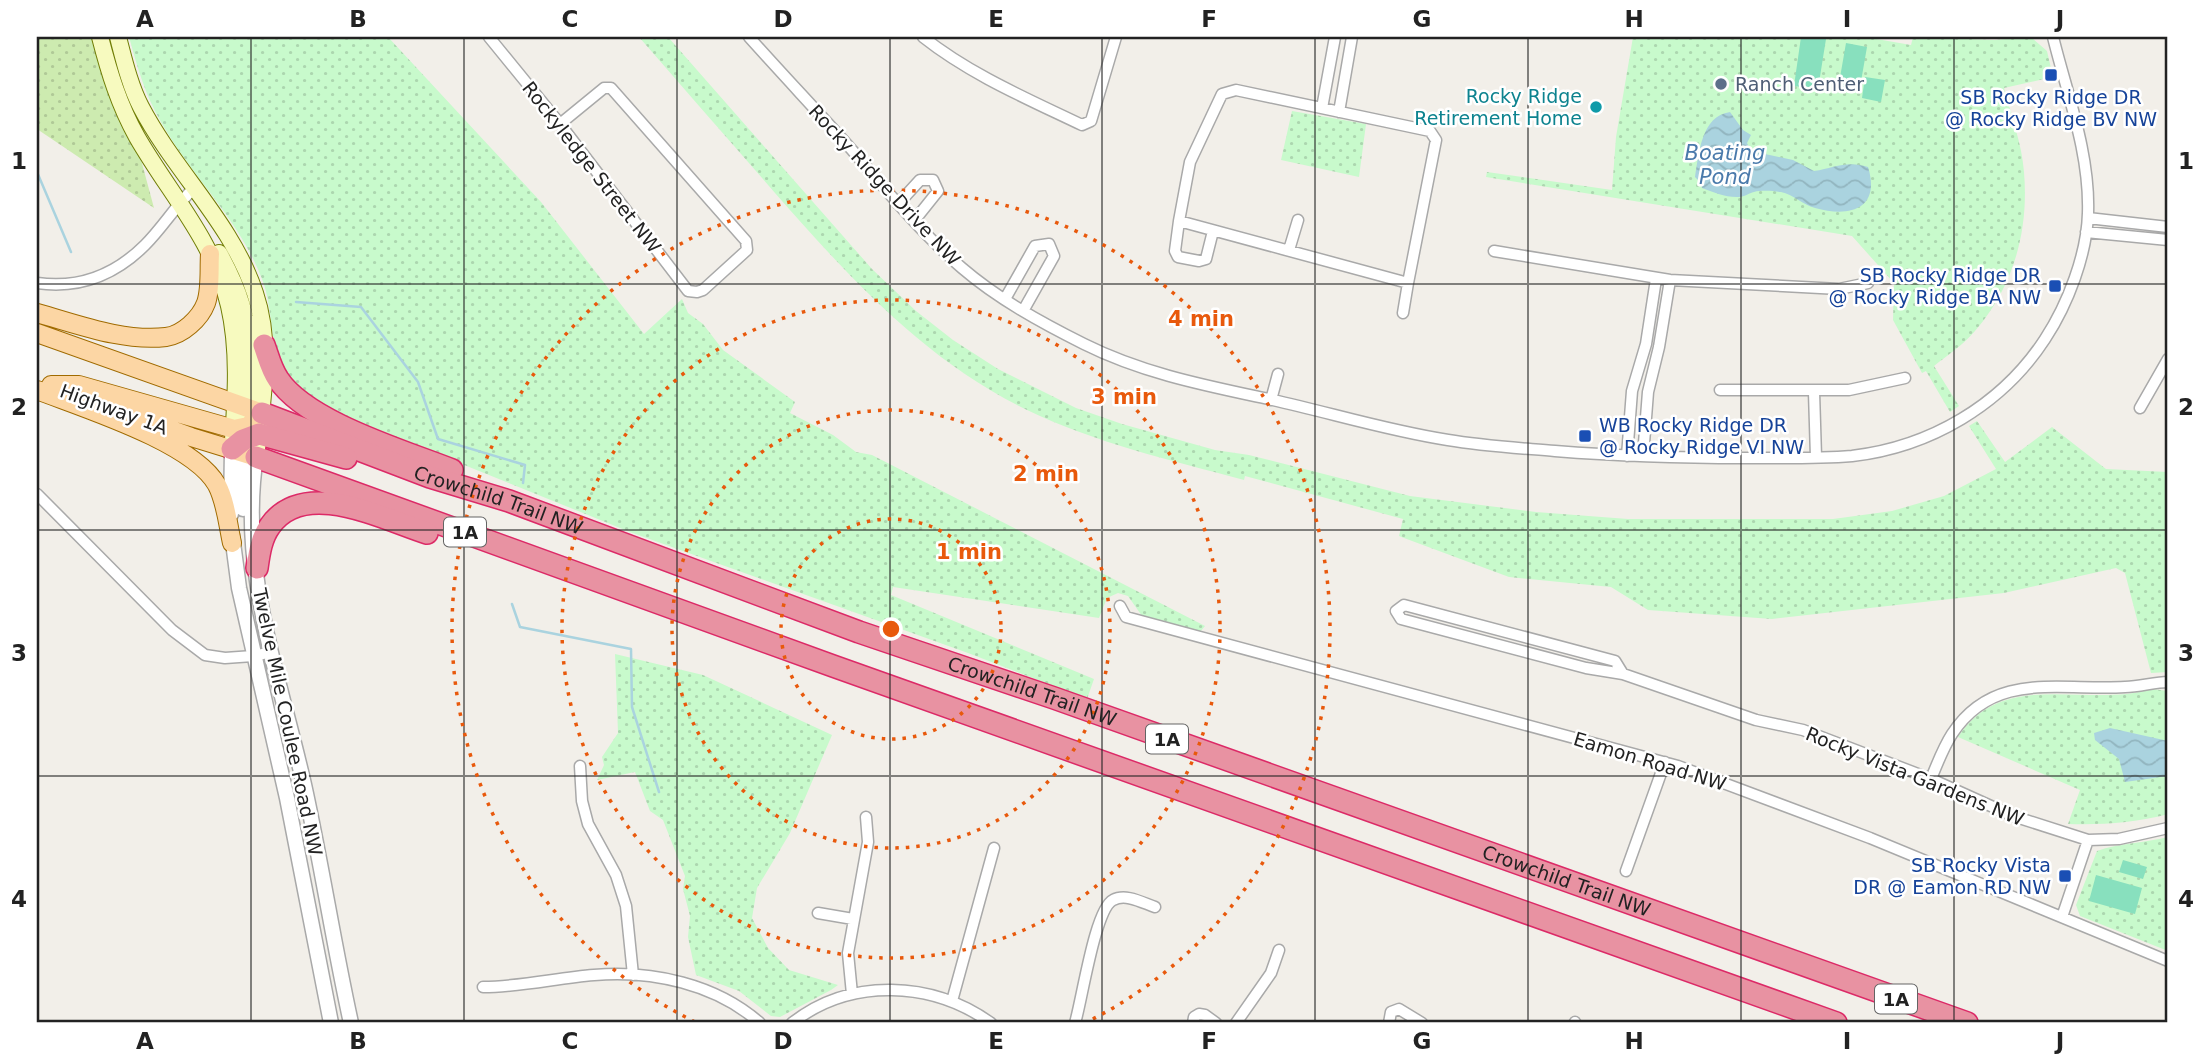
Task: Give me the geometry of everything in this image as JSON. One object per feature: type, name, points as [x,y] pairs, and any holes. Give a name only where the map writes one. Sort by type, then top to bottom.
[{"type":"highway","points":[[264,345],[278,380],[304,406],[323,418],[482,482],[509,501]]},
{"type":"highway","name":"Crowchild Trail NW","points":[[246,432],[392,471],[430,477],[509,501],[859,632],[1068,703],[1967,1023]]},
{"type":"highway","name":"1A","points":[[246,432],[673,608],[1836,1023]]},
{"type":"highway","points":[[257,568],[264,538],[276,518],[298,506],[334,502],[653,607],[673,608]]},
{"type":"main road","name":"Twelve Mile Coulee Road NW","points":[[100,37],[120,105],[139,140],[193,222],[210,254],[229,304],[246,432]]},
{"type":"main road","name":"Twelve Mile Coulee Road NW","points":[[118,37],[140,105],[243,263],[256,293],[264,345],[246,432]]},
{"type":"main road","points":[[41,386],[79,384],[246,432],[250,360],[244,310],[229,271],[212,241],[193,222]]},
{"type":"main road","points":[[37,313],[132,336],[168,337],[194,321],[206,301],[210,254]]},
{"type":"main road","name":"1A","points":[[37,333],[178,384],[246,432]]},
{"type":"main road","points":[[41,386],[162,442],[197,463],[217,486],[232,543]]},
{"type":"main road","name":"Highway 1A","points":[[41,386],[191,437],[246,432]]},
{"type":"street","name":"Rockyledge Street NW","points":[[489,37],[560,124],[688,291],[703,290],[747,250],[746,241],[611,88],[604,88],[560,124]]},
{"type":"street","name":"Rocky Ridge Drive NW","points":[[749,37],[898,204],[964,269],[1023,311],[1129,365],[1185,381],[1447,440],[1627,456],[1816,457],[1865,454],[1915,441],[1962,419],[1991,398],[2029,361],[2053,326],[2074,279],[2088,218],[2082,154],[2053,37]]},
{"type":"street","points":[[923,37],[987,79],[1082,125],[1091,121],[1116,37]]},
{"type":"street","points":[[1322,108],[1335,37]]},
{"type":"street","points":[[1339,112],[1352,37]]},
{"type":"street","points":[[1213,230],[1206,259],[1199,261],[1178,257],[1175,251],[1190,162],[1222,94],[1236,90],[1430,131],[1436,140],[1404,313]]},
{"type":"street","points":[[898,204],[920,180],[933,180],[938,191],[914,221]]},
{"type":"street","points":[[37,283],[56,285],[87,282],[116,269],[146,244],[195,187]]},
{"type":"street","points":[[2088,218],[2168,227]]},
{"type":"street","points":[[1289,250],[1298,220]]},
{"type":"street","points":[[1179,221],[1408,283]]},
{"type":"street","points":[[2140,237],[2142,224]]},
{"type":"street","points":[[2086,232],[2168,240]]},
{"type":"street","points":[[1005,299],[1035,246],[1049,244],[1054,256],[1023,311]]},
{"type":"street","points":[[1494,251],[1663,280],[1839,289],[1868,283]]},
{"type":"street","points":[[1627,456],[1632,391],[1663,280]]},
{"type":"street","points":[[1643,456],[1648,393],[1660,347],[1663,280]]},
{"type":"street","points":[[1646,344],[1660,347]]},
{"type":"street","points":[[2140,408],[2168,359]]},
{"type":"street","points":[[1270,400],[1278,374]]},
{"type":"street","points":[[1720,390],[1849,390],[1905,378]]},
{"type":"street","points":[[1632,391],[1648,393]]},
{"type":"street","points":[[1814,392],[1816,457]]},
{"type":"street","points":[[246,432],[244,530],[246,555],[257,593]]},
{"type":"street","name":"Twelve Mile Coulee Road NW","points":[[246,432],[232,543],[253,656],[287,798],[331,1023]]},
{"type":"street","name":"Twelve Mile Coulee Road NW","points":[[246,432],[257,593],[305,790],[351,1023]]},
{"type":"street","points":[[37,494],[172,630],[205,655],[225,658],[272,652]]},
{"type":"street","name":"Rocky Vista Gardens NW","points":[[1623,674],[1615,661],[1404,604],[1395,611],[1401,619],[1586,668],[1623,674],[1756,720],[1803,730],[1931,779],[2013,816],[2088,840]]},
{"type":"street","name":"Eamon Road NW","points":[[1120,606],[1126,617],[1665,762],[1870,838],[2168,961]]},
{"type":"street","points":[[1931,779],[1950,737],[1963,719],[1982,702],[2004,692],[2028,687],[2126,687],[2168,682]]},
{"type":"street","points":[[1626,870],[1665,762]]},
{"type":"street","points":[[580,766],[582,801],[589,824],[616,875],[626,906],[633,975]]},
{"type":"street","points":[[852,994],[848,966],[853,919],[868,842],[866,817]]},
{"type":"street","points":[[2062,917],[2088,840],[2119,838],[2168,828]]},
{"type":"street","points":[[952,1001],[994,848]]},
{"type":"street","points":[[1075,1023],[1089,957],[1106,907],[1112,900],[1123,897],[1155,907]]},
{"type":"street","points":[[818,913],[853,919]]},
{"type":"street","points":[[1236,1023],[1271,973],[1279,950]]},
{"type":"street","points":[[483,987],[516,986],[598,975],[633,975],[675,981],[713,993],[744,1010],[760,1023]]},
{"type":"street","points":[[792,1023],[815,1008],[852,994],[885,989],[907,990],[952,1001],[991,1023]]},
{"type":"street","points":[[1390,1023],[1391,1012],[1399,1009],[1422,1023]]},
{"type":"street","points":[[1193,1023],[1194,1017],[1202,1014],[1216,1023]]},
{"type":"green space","points":[[37,37],[108,37],[154,208],[37,129]]},
{"type":"green space","points":[[129,37],[388,37],[541,202],[644,334],[682,299],[688,313],[703,324],[723,350],[795,402],[790,413],[833,435],[856,452],[872,455],[1205,626],[1200,632],[1142,616],[1128,596],[1118,593],[1107,598],[1099,618],[893,587],[891,595],[1094,679],[1087,699],[968,653],[630,532],[323,408],[298,390],[286,377],[277,355],[266,291],[252,257],[228,217],[173,142],[155,112],[138,70]]},
{"type":"green space","points":[[639,37],[668,37],[872,269],[916,311],[953,340],[998,369],[1076,408],[1122,424],[1215,450],[1249,455],[1410,496],[1536,512],[1628,519],[1833,519],[1892,511],[1944,496],[1996,469],[1969,426],[1977,421],[2005,462],[2052,427],[2106,469],[2168,472],[2168,672],[2151,673],[2125,573],[2116,568],[2004,593],[1772,619],[1648,610],[1611,587],[1509,577],[1404,538],[1399,536],[1403,519],[1245,476],[1244,480],[1161,458],[1053,422],[990,390],[955,367],[890,314],[831,255]]},
{"type":"green space","points":[[1633,37],[1865,37],[1911,45],[1913,37],[1994,40],[2031,37],[2047,51],[2053,77],[2004,88],[2021,151],[2025,194],[2021,236],[2009,276],[1989,314],[1975,331],[1934,366],[1959,406],[1950,412],[1926,371],[1922,373],[1893,320],[1894,283],[1852,236],[1486,177],[1487,172],[1612,190],[1616,137]]},
{"type":"green space","points":[[1801,37],[1826,39],[1818,89],[1794,86]]},
{"type":"green space","points":[[1846,43],[1867,47],[1859,93],[1838,89]]},
{"type":"green space","points":[[1865,77],[1885,80],[1881,102],[1862,98]]},
{"type":"green space","points":[[1292,111],[1366,124],[1359,177],[1281,160]]},
{"type":"green space","points":[[615,654],[703,675],[832,735],[790,833],[757,888],[752,918],[768,948],[789,970],[838,985],[831,990],[780,1017],[771,1016],[739,991],[696,975],[688,937],[690,916],[683,889],[685,876],[663,820],[650,811],[635,772],[597,780],[604,765],[602,757],[618,733]]},
{"type":"green space","points":[[2152,689],[2168,691],[2168,814],[2118,823],[2068,824],[2080,790],[1958,737],[1977,716],[1998,703],[2022,696],[2127,694]]},
{"type":"green space","points":[[2168,837],[2168,951],[2080,916],[2076,905],[2097,851]]},
{"type":"green space","points":[[2123,860],[2147,867],[2143,879],[2119,872]]},
{"type":"green space","points":[[2096,875],[2142,888],[2135,914],[2089,901]]},
{"type":"water","name":"Boating Pond","points":[[1730,112],[1743,130],[1751,135],[1747,143],[1751,151],[1793,160],[1814,171],[1847,164],[1868,167],[1871,181],[1866,201],[1860,207],[1840,212],[1811,207],[1781,192],[1760,191],[1734,197],[1702,188],[1695,177],[1703,137],[1713,121]]},
{"type":"water","points":[[2110,728],[2168,741],[2168,776],[2125,782],[2119,759],[2095,740],[2094,733]]},
{"type":"waterway","points":[[37,172],[71,252]]},
{"type":"waterway","points":[[296,302],[361,307],[418,382],[438,439],[525,465],[523,483]]},
{"type":"waterway","points":[[512,604],[520,627],[631,649],[632,707],[659,792]]},
{"type":"place","name":"SB Rocky Ridge DR @ Rocky Ridge BV NW","points":[[2051,75]]},
{"type":"place","name":"Ranch Center","points":[[1721,84]]},
{"type":"place","name":"Rocky Ridge Retirement Home","points":[[1596,107]]},
{"type":"place","name":"SB Rocky Ridge DR @ Rocky Ridge BA NW","points":[[2055,286]]},
{"type":"place","name":"WB Rocky Ridge DR @ Rocky Ridge VI NW","points":[[1585,436]]},
{"type":"place","name":"SB Rocky Vista DR @ Eamon RD NW","points":[[2065,876]]}]
